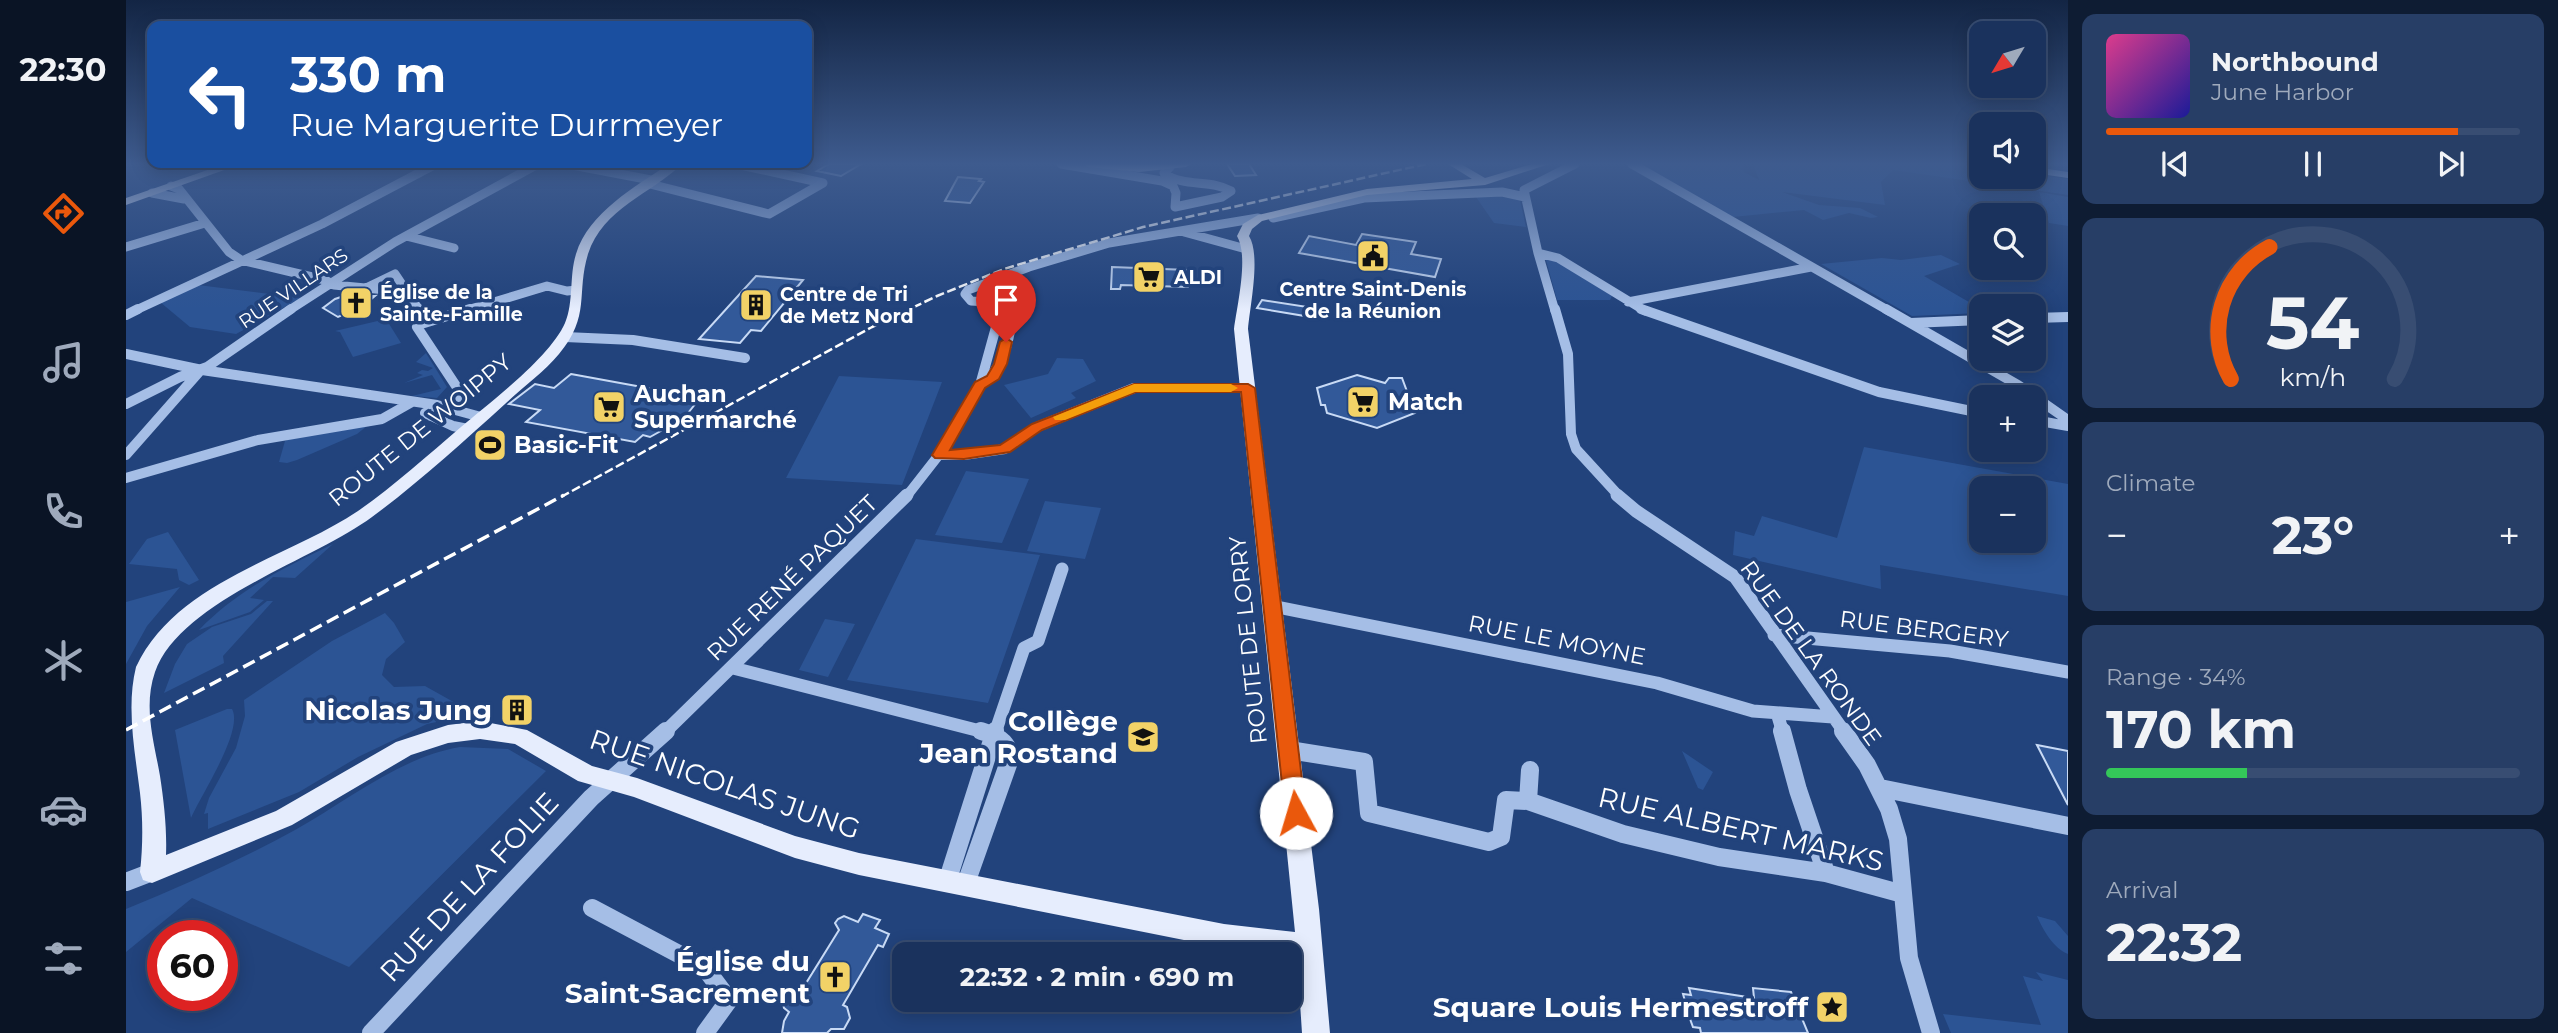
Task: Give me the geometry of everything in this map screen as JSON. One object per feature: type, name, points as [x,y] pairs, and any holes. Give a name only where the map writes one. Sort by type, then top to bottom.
[{"type":"main road","name":"ROUTE DE WOIPPY","points":[[152,872],[156,840],[138,707],[141,684],[153,658],[176,629],[207,601],[253,572],[344,528],[468,429],[544,362],[565,337],[576,312],[583,249],[609,212]]},
{"type":"main road","points":[[1259,221],[1291,212]]},
{"type":"main road","name":"ROUTE DE LORRY","points":[[1259,221],[1243,236],[1248,268],[1241,323],[1289,750],[1315,1033]]},
{"type":"main road","name":"RUE NICOLAS JUNG","points":[[152,872],[284,818],[404,748],[448,733],[480,730],[519,736],[586,774],[637,788],[795,847],[876,868],[1224,936],[1309,946]]},
{"type":"street","points":[[196,212],[231,253],[241,260],[330,283],[407,292]]},
{"type":"street","points":[[126,315],[344,212]]},
{"type":"street","name":"RUE VILLARS","points":[[202,370],[330,283],[449,212]]},
{"type":"street","points":[[1184,232],[1299,212]]},
{"type":"street","name":"RUE DE LA RONDE","points":[[1529,212],[1568,354],[1571,434],[1576,449],[1615,493],[1636,511],[1729,571],[1867,765],[1880,788],[1898,839],[1909,958],[1931,1033]]},
{"type":"street","points":[[1716,212],[2031,393],[2068,420]]},
{"type":"street","points":[[126,247],[205,223]]},
{"type":"street","points":[[1184,232],[1246,245]]},
{"type":"street","name":"RUE RENÉ PAQUET","points":[[611,782],[875,530],[940,455],[957,430],[980,385],[1003,303],[968,300],[964,294],[968,290],[1055,258],[1117,242],[1184,232]]},
{"type":"street","points":[[405,236],[454,248]]},
{"type":"street","points":[[1538,253],[1558,258],[1628,302],[1666,320],[1902,398],[1969,410]]},
{"type":"street","points":[[1628,302],[1811,267]]},
{"type":"street","points":[[366,288],[395,274],[425,319],[417,327],[461,392],[460,398],[431,416]]},
{"type":"street","points":[[421,324],[547,286],[567,291],[577,290]]},
{"type":"street","points":[[2046,318],[2068,317]]},
{"type":"street","points":[[1910,323],[1969,321]]},
{"type":"street","points":[[565,337],[633,340],[745,358]]},
{"type":"street","points":[[126,354],[202,370],[445,407],[481,417]]},
{"type":"street","points":[[126,404],[180,377],[202,370]]},
{"type":"street","points":[[126,455],[202,370]]},
{"type":"street","points":[[940,455],[964,455],[1005,449],[1037,427],[1134,388],[1248,388]]},
{"type":"street","points":[[412,402],[431,416],[453,426],[468,429]]},
{"type":"street","points":[[126,478],[258,440],[383,419],[412,402]]},
{"type":"street","points":[[2046,422],[2068,426]]},
{"type":"street","points":[[956,884],[999,716],[1024,648],[1038,641],[1062,569]]},
{"type":"street","name":"RUE LE MOYNE","points":[[1272,606],[1657,683],[1752,711],[1833,717]]},
{"type":"street","name":"RUE BERGERY","points":[[1774,635],[1950,651],[2068,672]]},
{"type":"street","points":[[733,668],[995,735]]},
{"type":"street","points":[[1777,713],[1798,790],[1826,873]]},
{"type":"street","points":[[1289,750],[1364,762],[1370,813],[1489,842],[1501,836],[1506,800],[1528,801],[1530,770]]},
{"type":"street","name":"RUE DE LA FOLIE","points":[[371,1033],[510,882],[591,798],[611,782]]},
{"type":"street","points":[[1880,788],[2068,826]]},
{"type":"street","name":"RUE ALBERT MARKS","points":[[1528,801],[1634,837],[1719,857],[1826,873],[1903,894]]},
{"type":"street","points":[[126,882],[152,872]]},
{"type":"street","points":[[592,908],[705,968],[729,1000],[705,1033]]},
{"type":"shaded area","points":[[1487,212],[1523,212],[1526,227],[1494,223]]},
{"type":"shaded area","points":[[1724,212],[1782,212],[1733,217]]},
{"type":"shaded area","points":[[1808,212],[1868,212],[1878,217],[1849,213],[1823,220]]},
{"type":"shaded area","points":[[2046,212],[2068,212],[2068,226],[2049,223]]},
{"type":"shaded area","points":[[1941,255],[1960,264],[1924,276],[1969,302],[1969,314],[1912,316],[1821,264],[1882,258],[1901,260]]},
{"type":"shaded area","points":[[1551,258],[1612,296],[1610,300],[1557,300],[1546,260]]},
{"type":"shaded area","points":[[198,285],[301,298],[236,334],[190,327],[160,302]]},
{"type":"shaded area","points":[[386,319],[401,343],[353,357],[340,332],[335,331]]},
{"type":"shaded area","points":[[426,353],[447,387],[437,398],[412,396],[441,389],[432,375],[404,383],[423,375],[417,373],[422,370],[433,368],[416,362]]},
{"type":"shaded area","points":[[1057,358],[1083,359],[1096,381],[1071,393],[1076,398],[1031,418],[1004,385],[1048,374]]},
{"type":"shaded area","points":[[839,376],[942,382],[902,485],[786,478]]},
{"type":"shaded area","points":[[367,426],[357,434],[297,460],[279,462],[285,441]]},
{"type":"shaded area","points":[[1864,447],[2024,476],[1969,476],[1969,553],[2046,553],[2046,480],[2068,484],[2068,596],[1880,565],[1881,589],[1733,555],[1735,531],[1754,536],[1762,516],[1837,538]]},
{"type":"shaded area","points":[[966,471],[1029,479],[1002,543],[935,535]]},
{"type":"shaded area","points":[[1045,501],[1101,508],[1085,559],[1027,551]]},
{"type":"shaded area","points":[[168,532],[199,580],[189,585],[179,580],[177,569],[129,564],[147,539]]},
{"type":"shaded area","points":[[916,539],[1040,555],[988,703],[847,680]]},
{"type":"shaded area","points":[[333,544],[295,578],[273,577],[250,598],[264,600],[250,612],[199,630],[246,591]]},
{"type":"shaded area","points":[[180,587],[147,626],[126,664],[126,602]]},
{"type":"shaded area","points":[[267,601],[273,601],[223,656],[224,663],[164,693],[175,664],[187,644],[212,627],[251,614]]},
{"type":"shaded area","points":[[385,613],[405,642],[386,659],[382,675],[394,687],[425,686],[475,714],[427,724],[358,757],[299,792],[208,829],[208,813],[204,814],[209,798],[236,748],[245,716],[244,700],[332,641]]},
{"type":"shaded area","points":[[825,619],[855,624],[828,677],[799,670]]},
{"type":"shaded area","points":[[232,709],[232,732],[220,763],[191,818],[175,730]]},
{"type":"shaded area","points":[[460,747],[508,749],[546,771],[349,967],[192,898],[165,920],[147,920],[147,935],[126,952],[126,909],[212,872],[274,841],[374,781],[437,752]]},
{"type":"shaded area","points":[[1682,751],[1713,772],[1703,790],[1698,788]]},
{"type":"shaded area","points":[[2037,916],[2055,921],[2068,936],[2068,954],[2053,943]]},
{"type":"shaded area","points":[[2036,972],[2068,980],[2068,1033],[1951,1033],[1943,1014],[2041,1025],[2023,976],[2043,981]]},
{"type":"building","name":"Centre Saint-Denis de la Réunion","points":[[1362,234],[1416,242],[1411,254],[1441,259],[1435,277],[1299,253],[1309,236],[1356,245]]},
{"type":"building","name":"ALDI","points":[[1112,267],[1188,270],[1188,287],[1121,285],[1120,289],[1111,289]]},
{"type":"building","name":"Centre de Tri de Metz Nord","points":[[756,276],[803,280],[761,331],[751,330],[740,343],[699,339]]},
{"type":"building","points":[[359,294],[359,297],[375,296],[362,307],[338,317],[323,308],[335,299]]},
{"type":"building","points":[[1262,300],[1314,308],[1311,317],[1257,308]]},
{"type":"building","name":"Auchan Supermarché","points":[[571,374],[700,398],[684,418],[650,437],[643,435],[635,442],[526,422],[540,410],[509,404],[535,384],[554,388]]},
{"type":"building","name":"Match","points":[[1357,375],[1385,383],[1389,378],[1402,378],[1415,413],[1377,428],[1327,413],[1325,405],[1321,405],[1317,388]]},
{"type":"building","points":[[2037,745],[2068,751],[2068,805],[2056,782]]},
{"type":"building","name":"Église du Saint-Sacrement","points":[[863,914],[880,920],[875,928],[889,934],[883,947],[878,945],[843,1005],[847,1007],[850,1018],[844,1029],[831,1029],[827,1033],[782,1033],[789,1012],[784,1008],[782,1000],[787,991],[803,988],[839,930],[835,923],[838,919],[844,916],[858,922]]},
{"type":"building","points":[[1689,988],[1754,998],[1753,988],[1791,992],[1808,1033],[1701,1033],[1700,1028],[1693,1027],[1683,994],[1691,995]]},
{"type":"railway","points":[[561,497],[872,327],[937,296],[1004,269],[1143,227],[1209,212]]},
{"type":"railway","points":[[126,730],[564,495]]},
{"type":"slow traffic","points":[[1060,417],[1123,391],[1145,386],[1231,388]]},
{"type":"place","name":"Centre Saint-Denis de la Réunion","points":[[1373,256]]},
{"type":"place","name":"ALDI","points":[[1149,277]]},
{"type":"place","name":"Église de la Sainte-Famille","points":[[356,303]]},
{"type":"place","name":"Centre de Tri de Metz Nord","points":[[756,305]]},
{"type":"place","name":"Match","points":[[1363,402]]},
{"type":"place","name":"Auchan Supermarché","points":[[609,407]]},
{"type":"place","name":"Basic-Fit","points":[[490,445]]},
{"type":"place","name":"Nicolas Jung","points":[[517,710]]},
{"type":"place","name":"Collège Jean Rostand","points":[[1143,737]]},
{"type":"place","name":"Église du Saint-Sacrement","points":[[835,977]]},
{"type":"place","name":"Square Louis Hermestroff","points":[[1832,1007]]},
{"type":"route","points":[[1006,342],[1001,364],[993,379],[980,385],[957,430],[940,455],[964,455],[1005,449],[1037,427],[1134,388],[1248,388],[1296,813]]}]
